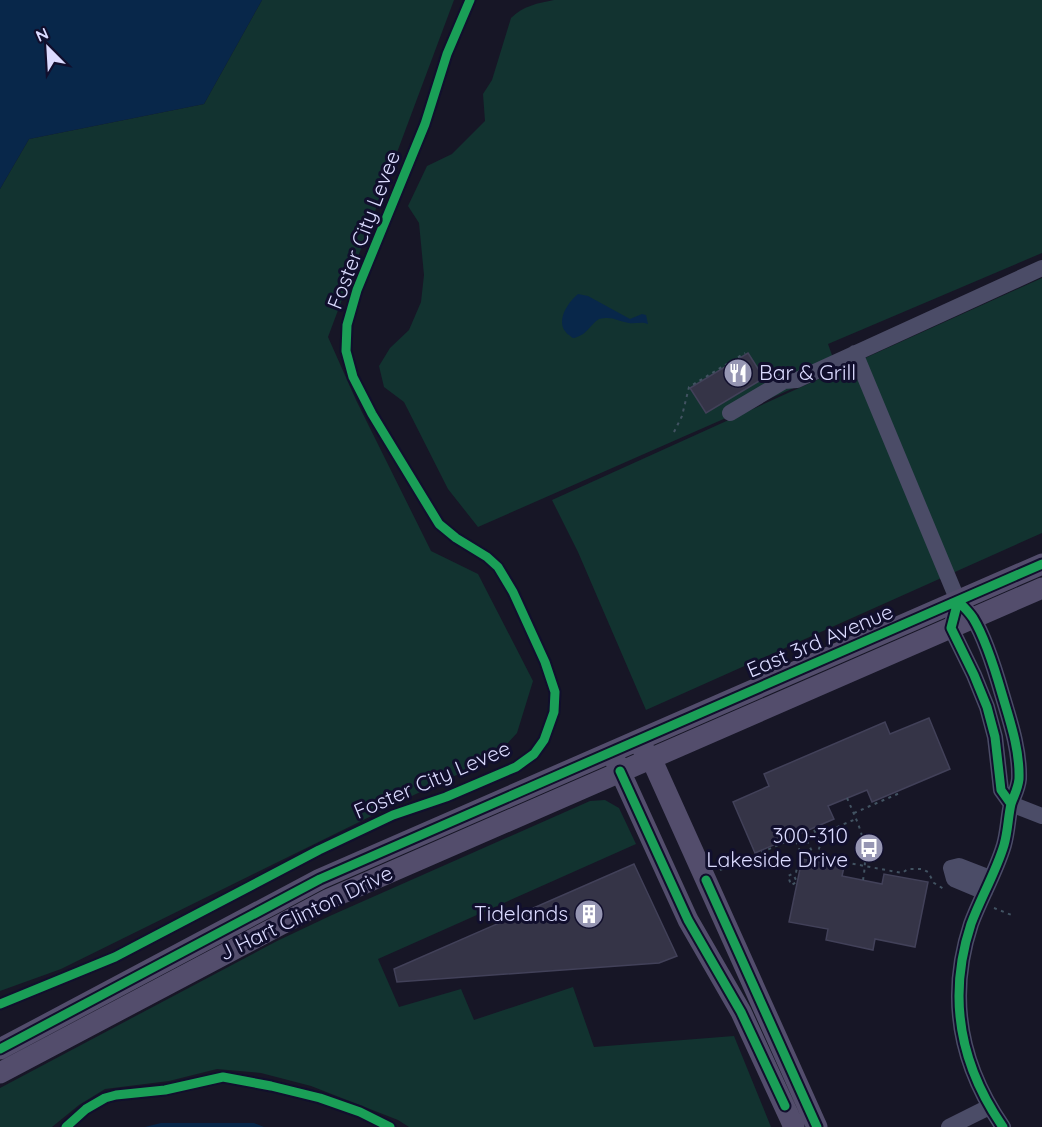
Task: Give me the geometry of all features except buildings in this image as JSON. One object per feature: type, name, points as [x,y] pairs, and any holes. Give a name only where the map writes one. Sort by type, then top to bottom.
[{"type":"main road","name":"East 3rd Avenue","points":[[611,751],[1042,564]]},
{"type":"main road","name":"East 3rd Avenue","points":[[620,771],[1042,588]]},
{"type":"main road","points":[[635,741],[651,758],[817,1127]]},
{"type":"main road","points":[[611,751],[688,920],[741,1012],[794,1127]]},
{"type":"main road","name":"J Hart Clinton Drive","points":[[0,1049],[320,879],[611,751]]},
{"type":"main road","name":"J Hart Clinton Drive","points":[[0,1073],[329,899],[620,771]]},
{"type":"street","points":[[730,412],[784,381],[797,380],[1042,268]]},
{"type":"street","points":[[855,353],[958,601],[973,618],[997,675],[1015,739],[1019,777],[1017,793],[1011,804],[1004,847],[972,924],[964,951],[959,1005],[966,1055],[976,1082],[1003,1127]]},
{"type":"street","points":[[958,601],[951,628],[987,707],[994,737],[1001,790],[1011,804],[1042,816]]},
{"type":"street","points":[[949,1127],[989,1107]]},
{"type":"path","points":[[674,432],[682,416],[689,387],[745,353]]},
{"type":"path","points":[[854,813],[902,792]]},
{"type":"path","points":[[847,798],[863,838],[866,857],[863,880]]},
{"type":"path","points":[[816,857],[828,833],[856,819]]},
{"type":"path","points":[[824,826],[828,833]]},
{"type":"path","points":[[814,830],[821,843]]},
{"type":"path","points":[[804,834],[816,857]]},
{"type":"path","points":[[714,873],[790,840],[796,841],[801,854],[796,873],[793,874]]},
{"type":"path","points":[[801,854],[902,873],[908,869],[922,869],[928,872],[934,884],[943,888]]},
{"type":"green space","points":[[262,0],[454,0],[328,337],[356,400],[431,551],[478,574],[533,681],[517,733],[495,757],[61,969],[0,991],[0,189],[29,139],[204,104]]},
{"type":"green space","points":[[554,0],[1042,0],[1042,253],[828,344],[837,369],[478,527],[448,489],[404,402],[384,387],[379,366],[390,348],[409,330],[421,302],[424,275],[419,223],[408,206],[427,166],[452,154],[485,121],[483,94],[492,80],[511,18],[526,8]]},
{"type":"green space","points":[[1042,278],[1042,533],[646,710],[578,552],[552,500]]},
{"type":"green space","points":[[605,800],[619,808],[636,844],[378,959],[399,1007],[461,989],[474,1020],[573,987],[594,1047],[734,1036],[771,1127],[409,1127],[398,1120],[311,1086],[261,1073],[217,1069],[169,1081],[105,1089],[79,1105],[52,1127],[0,1127],[0,1088],[277,941],[590,801]]},
{"type":"water","points":[[0,0],[262,0],[204,104],[29,139],[0,189]]},
{"type":"water","points":[[578,294],[588,296],[630,319],[642,314],[646,315],[648,324],[604,318],[599,319],[584,334],[573,338],[565,330],[562,320],[569,303]]},
{"type":"water","points":[[161,1123],[254,1123],[264,1127],[145,1127]]},
{"type":"cycle path","name":"Foster City Levee","points":[[0,1004],[115,957],[319,850],[393,815],[446,797],[516,767],[534,754],[544,740],[554,712],[555,692],[545,662],[513,592],[498,567],[439,524],[372,414],[353,377],[346,351],[347,325],[357,290],[425,124],[447,54],[470,0]]},
{"type":"cycle path","points":[[0,1049],[320,879],[1042,564]]},
{"type":"cycle path","points":[[958,601],[973,618],[989,655],[1011,725],[1019,768],[1017,789],[1011,804],[1004,845],[971,924],[960,978],[959,1004],[968,1055],[976,1079],[1003,1127]]},
{"type":"cycle path","points":[[958,601],[951,628],[987,707],[995,737],[1001,790],[1011,804]]},
{"type":"cycle path","points":[[620,771],[688,920],[741,1012],[785,1106]]},
{"type":"cycle path","points":[[706,880],[817,1127]]},
{"type":"cycle path","points":[[66,1127],[86,1109],[105,1098],[165,1090],[223,1077],[320,1098],[360,1112],[390,1127]]},
{"type":"place","name":"Bar & Grill","points":[[738,373]]},
{"type":"place","name":"300-310 Lakeside Drive","points":[[869,848]]},
{"type":"place","name":"Tidelands","points":[[589,914]]}]
